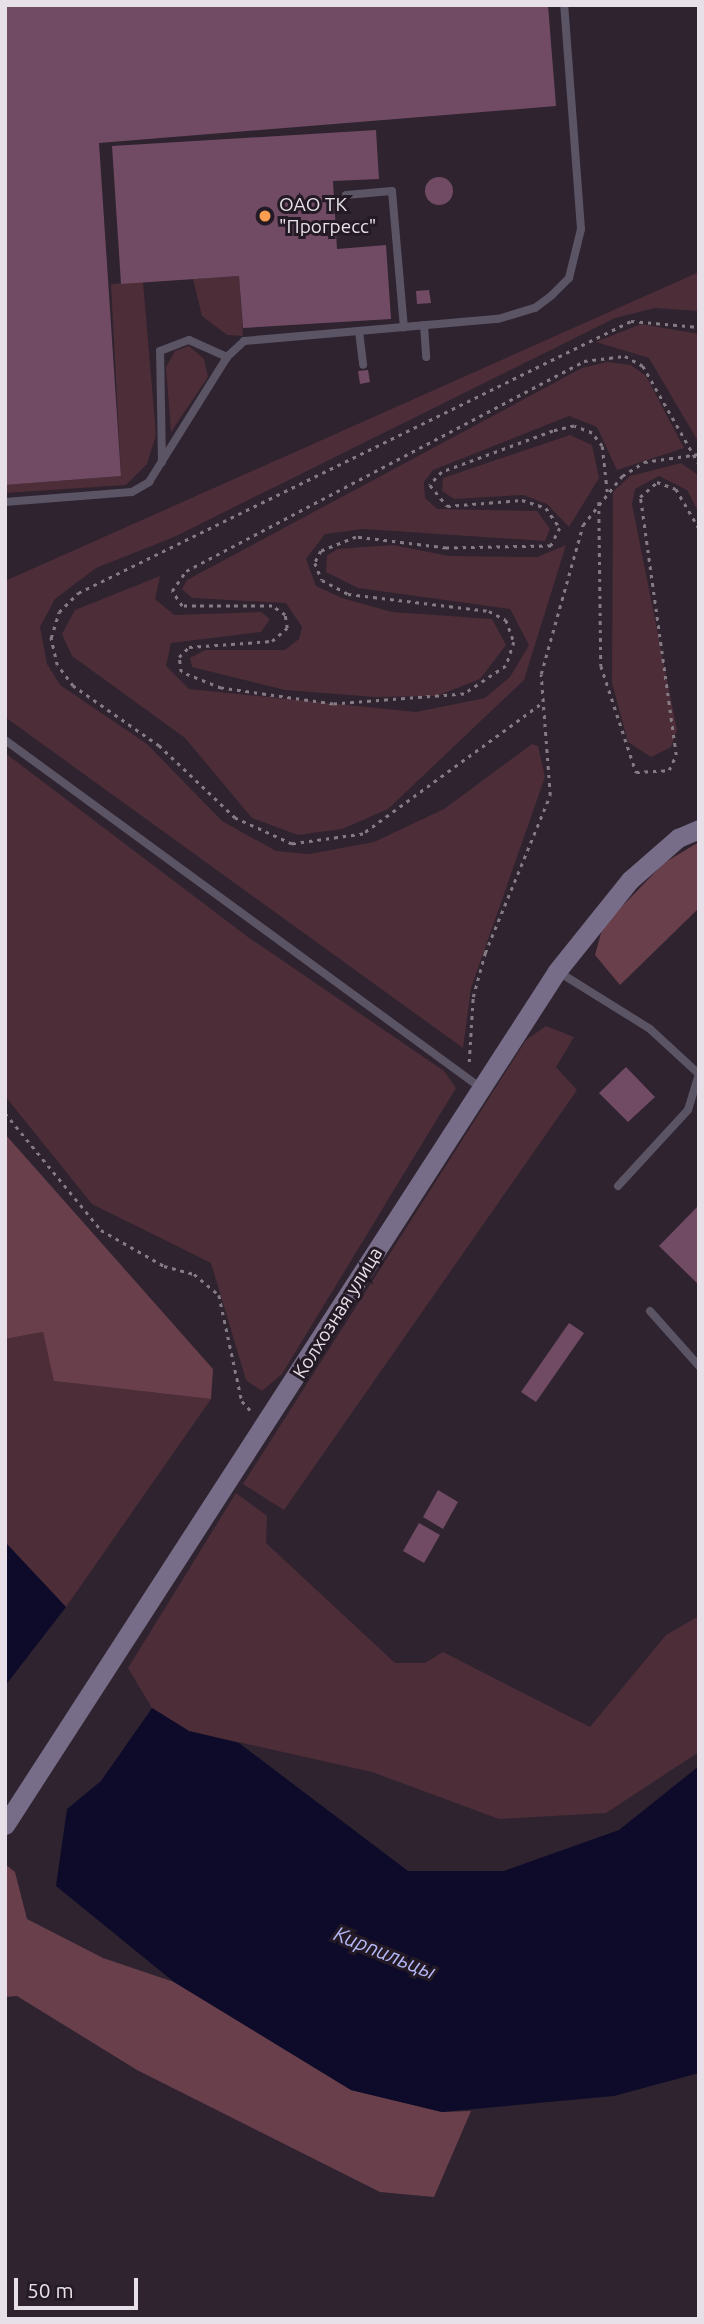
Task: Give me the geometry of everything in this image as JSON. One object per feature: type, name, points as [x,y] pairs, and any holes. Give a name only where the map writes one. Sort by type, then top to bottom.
[{"type":"main road","name":"Колхозная улица","points":[[5,1825],[265,1428],[475,1084],[557,971],[630,880],[678,838],[699,828]]},
{"type":"lane","points":[[5,502],[132,492],[153,478],[227,357],[244,341],[498,319],[535,308],[569,278],[581,229],[564,5]]},
{"type":"lane","points":[[346,195],[392,191],[404,327]]},
{"type":"lane","points":[[424,325],[426,357]]},
{"type":"lane","points":[[359,331],[363,365]]},
{"type":"lane","points":[[162,462],[160,351],[189,340],[227,357]]},
{"type":"lane","points":[[5,740],[475,1084]]},
{"type":"lane","points":[[557,971],[650,1029],[699,1074],[688,1110],[618,1186]]},
{"type":"lane","points":[[650,1311],[699,1366]]},
{"type":"path","points":[[540,705],[363,834],[292,844],[235,818],[159,746],[73,686],[57,665],[51,638],[59,612],[78,593],[631,321],[699,327]]},
{"type":"path","points":[[607,492],[602,446],[592,433],[574,426],[553,431],[442,472],[429,485],[447,506],[522,500],[546,508],[561,528],[551,546],[446,548],[356,537],[337,540],[316,557],[322,580],[348,594],[489,611],[506,620],[514,642],[506,666],[464,694],[333,704],[221,688],[181,672],[179,657],[189,647],[272,641],[287,628],[285,615],[272,606],[181,606],[172,591],[186,571],[584,361],[634,359],[656,382],[699,464]]},
{"type":"path","points":[[475,1084],[473,997],[485,953],[550,796],[540,705],[544,658],[583,525],[607,492],[644,462],[699,454]]},
{"type":"path","points":[[599,502],[601,666],[636,772],[669,770],[676,755],[640,497],[657,482],[676,489],[699,528]]},
{"type":"path","points":[[5,1113],[101,1230],[164,1266],[194,1274],[219,1295],[242,1401],[265,1428]]},
{"type":"shaded area","points":[[699,272],[699,311],[655,308],[615,318],[174,537],[96,568],[55,599],[40,627],[47,664],[60,685],[147,744],[222,821],[276,851],[309,854],[374,842],[444,809],[532,744],[538,746],[545,777],[471,988],[463,1048],[5,717],[5,581]]},
{"type":"shaded area","points":[[239,276],[243,336],[227,335],[202,316],[193,279]]},
{"type":"shaded area","points":[[143,282],[156,435],[147,464],[126,485],[5,493],[5,485],[121,476],[111,284]]},
{"type":"shaded area","points":[[641,324],[699,334],[699,443],[649,358],[596,342]]},
{"type":"shaded area","points":[[189,346],[204,359],[208,377],[171,432],[166,367],[175,351]]},
{"type":"shaded area","points":[[607,362],[631,365],[646,376],[684,448],[617,470],[597,427],[569,416],[433,470],[424,482],[425,498],[437,509],[537,511],[550,529],[545,541],[363,529],[325,534],[306,559],[316,586],[342,598],[392,612],[492,619],[506,645],[480,679],[437,696],[375,697],[285,690],[192,667],[190,658],[205,650],[285,650],[299,639],[302,627],[286,603],[192,598],[182,589],[187,580],[582,368]]},
{"type":"shaded area","points":[[570,435],[592,445],[599,478],[569,527],[547,504],[523,495],[454,499],[442,491],[443,478]]},
{"type":"shaded area","points":[[681,463],[699,476],[699,513],[687,490],[659,476],[635,489],[632,504],[677,730],[671,747],[651,757],[628,742],[612,683],[613,492],[630,476]]},
{"type":"shaded area","points":[[393,545],[449,556],[537,557],[566,545],[524,680],[388,809],[342,829],[298,835],[252,818],[185,738],[72,656],[62,634],[75,610],[160,576],[155,599],[174,615],[261,612],[270,619],[261,632],[171,643],[166,666],[189,689],[416,712],[485,698],[510,677],[529,645],[510,609],[358,588],[326,572],[327,556],[337,549]]},
{"type":"shaded area","points":[[5,753],[248,937],[444,1071],[456,1088],[282,1374],[262,1391],[246,1380],[211,1263],[92,1204],[5,1096]]},
{"type":"shaded area","points":[[699,842],[699,908],[620,985],[595,955],[603,926],[664,863]]},
{"type":"shaded area","points":[[546,1026],[574,1037],[556,1067],[577,1090],[284,1510],[243,1484],[526,1040]]},
{"type":"shaded area","points":[[5,1134],[213,1369],[211,1399],[54,1381],[43,1332],[5,1339]]},
{"type":"shaded area","points":[[43,1332],[55,1381],[211,1399],[66,1607],[5,1542],[5,1339]]},
{"type":"shaded area","points":[[236,1493],[267,1516],[266,1543],[395,1663],[425,1663],[443,1652],[590,1727],[666,1635],[699,1616],[699,1752],[606,1813],[499,1819],[372,1772],[189,1731],[152,1708],[128,1668]]},
{"type":"shaded area","points":[[5,1864],[15,1872],[27,1919],[103,1958],[174,1982],[351,2090],[442,2112],[471,2111],[434,2197],[380,2192],[137,2070],[17,1996],[5,1997]]},
{"type":"water","points":[[5,1542],[66,1607],[5,1686]]},
{"type":"water","name":"Кирпильцы","points":[[152,1708],[189,1731],[239,1743],[408,1871],[504,1871],[619,1830],[699,1766],[699,2073],[614,2096],[442,2112],[351,2090],[174,1982],[56,1886],[67,1809],[101,1781]]},
{"type":"building","points":[[5,5],[548,5],[556,106],[99,143],[121,476],[5,485]]},
{"type":"building","points":[[376,130],[379,179],[333,181],[337,249],[386,245],[391,319],[243,328],[239,276],[121,284],[112,146]]},
{"type":"building","points":[[439,177],[449,181],[453,191],[449,201],[439,205],[429,201],[425,191],[429,181]]},
{"type":"building","points":[[429,290],[431,303],[417,304],[416,291]]},
{"type":"building","points":[[368,370],[370,382],[360,384],[358,371]]},
{"type":"building","points":[[626,1067],[655,1097],[628,1122],[599,1093]]},
{"type":"building","points":[[699,1205],[699,1285],[659,1246]]},
{"type":"building","points":[[569,1323],[584,1333],[536,1402],[521,1392]]},
{"type":"building","points":[[438,1490],[458,1502],[443,1529],[423,1517]]},
{"type":"building","points":[[419,1523],[440,1535],[424,1563],[403,1551]]},
{"type":"place","name":"ОАО ТК \"Прогресс\"","points":[[265,216]]}]
